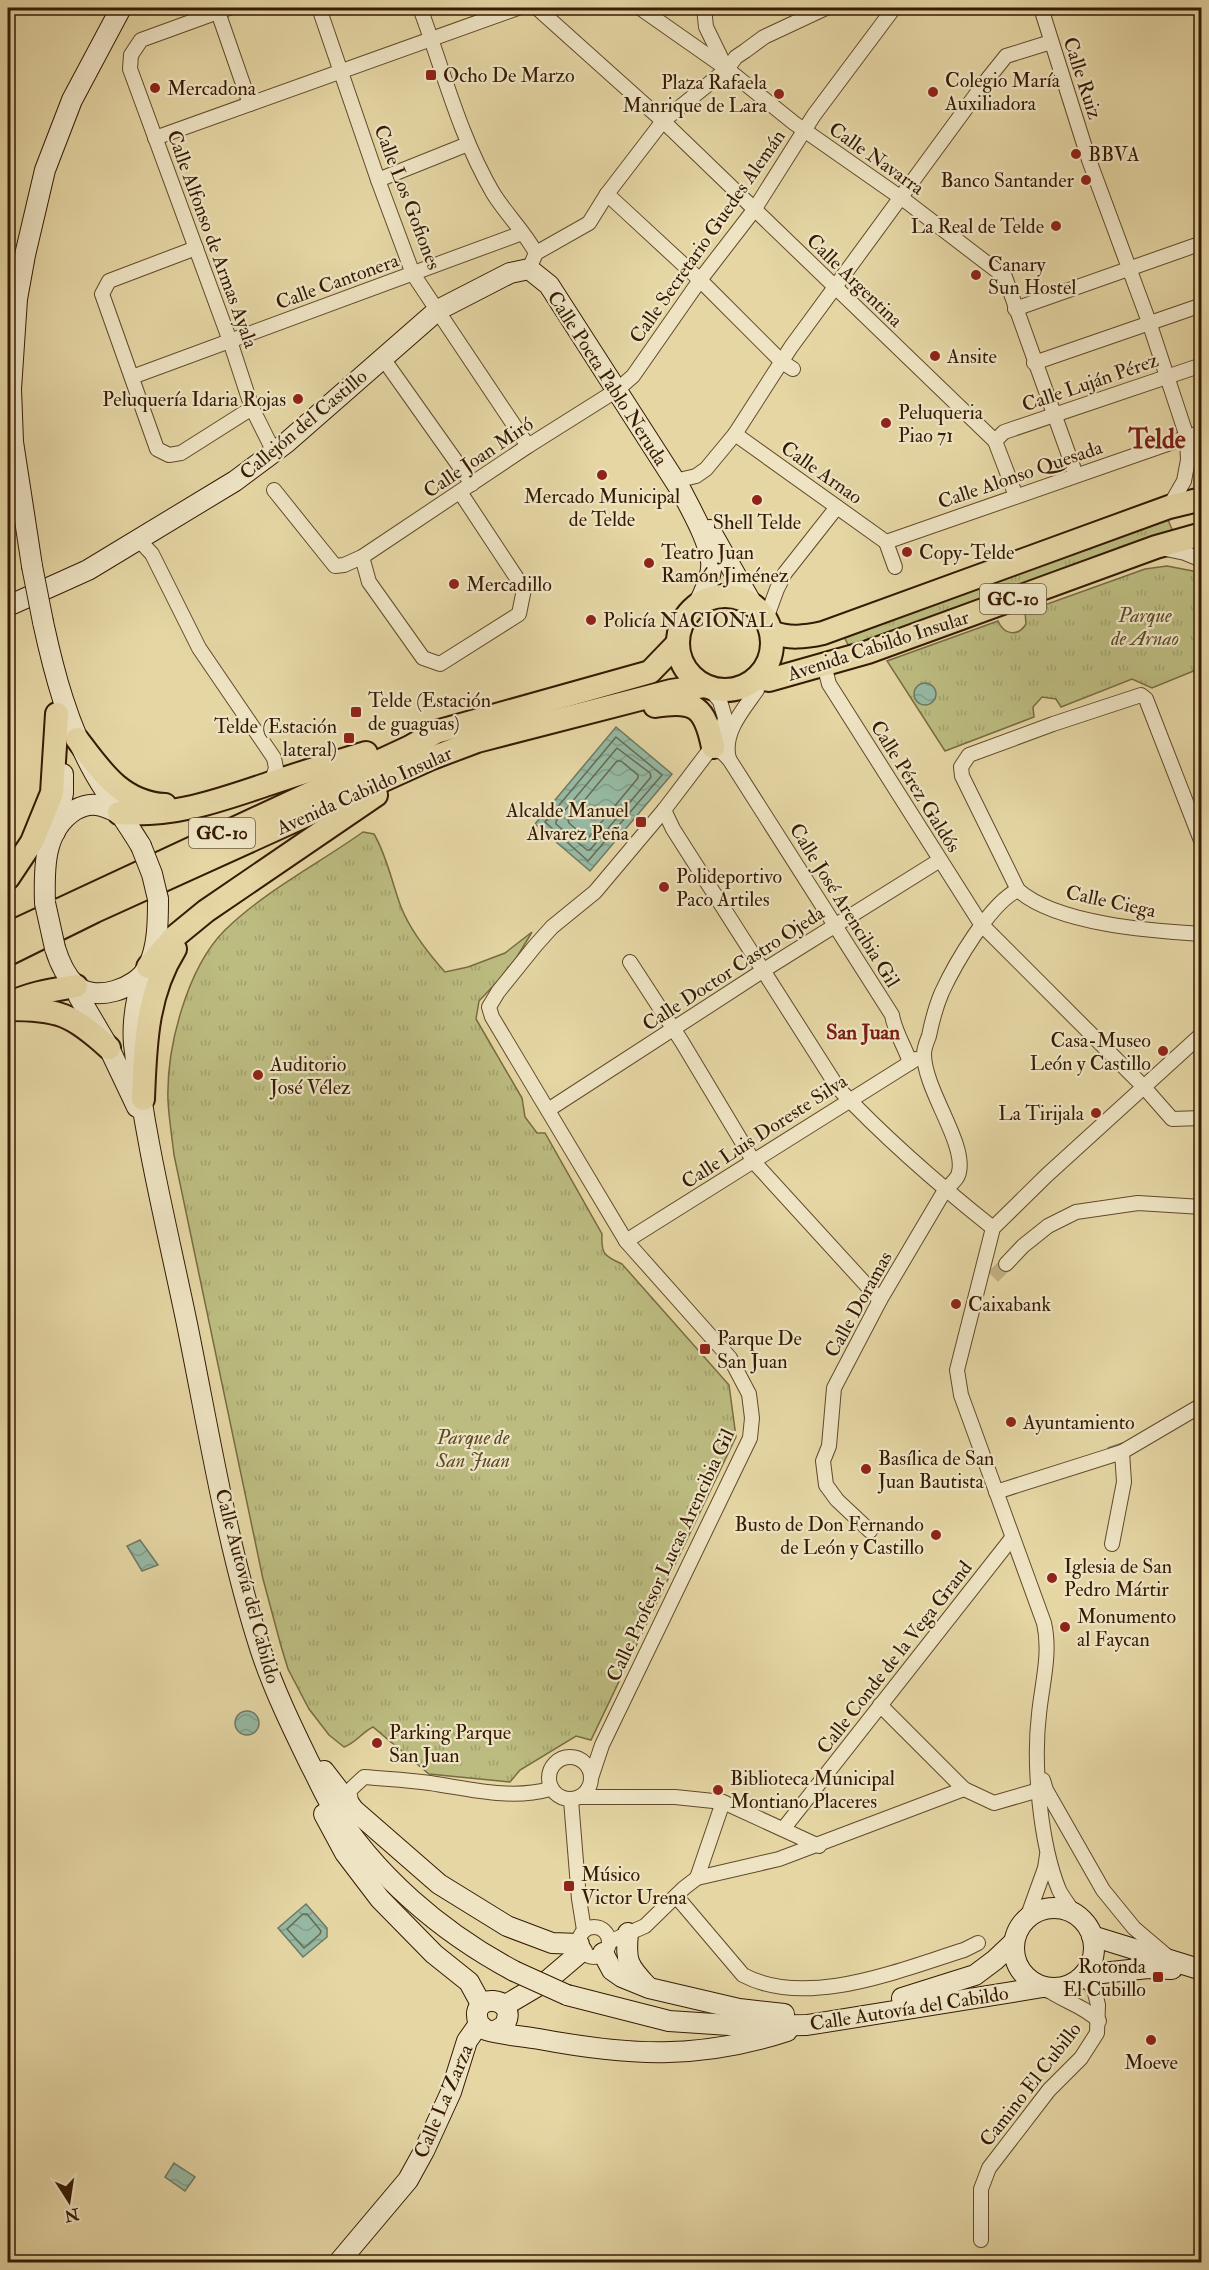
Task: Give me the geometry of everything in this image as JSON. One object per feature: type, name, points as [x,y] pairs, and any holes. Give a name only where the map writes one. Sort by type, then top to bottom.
[{"type":"main road","points":[[121,8],[72,100],[45,170],[17,299],[11,389],[14,442],[32,566],[53,667],[77,739],[93,771],[141,846],[152,874],[158,899],[156,939],[146,970]]},
{"type":"main road","name":"Callejón del Castillo","points":[[8,606],[88,570],[234,480],[274,452],[438,310],[532,261]]},
{"type":"main road","name":"Calle Poeta Pablo Neruda","points":[[532,261],[678,486],[706,523],[763,618]]},
{"type":"main road","name":"Calle Poeta Pablo Neruda","points":[[678,486],[699,527],[712,562],[706,589],[698,605]]},
{"type":"main road","name":"Avenida Cabildo Insular","points":[[763,618],[782,636],[795,637],[823,633],[1169,507],[1202,499]]},
{"type":"main road","name":"Avenida Cabildo Insular","points":[[756,679],[769,680],[868,652],[1156,547],[1202,534]]},
{"type":"main road","name":"GC-10","points":[[678,643],[684,622],[698,605],[711,599],[725,596],[739,598],[763,618]]},
{"type":"main road","points":[[756,679],[765,669],[771,657],[773,645],[763,618]]},
{"type":"main road","points":[[678,643],[685,668],[693,678],[706,686]]},
{"type":"main road","name":"Avenida Cabildo Insular","points":[[8,934],[119,880],[410,747],[436,732],[650,672],[678,643]]},
{"type":"main road","points":[[53,667],[57,714],[63,744],[63,793],[45,867],[45,903],[60,963],[76,986],[93,993],[109,992],[135,981],[173,938],[192,922],[432,758]]},
{"type":"main road","name":"GC-10","points":[[706,686],[718,690],[732,690],[756,679]]},
{"type":"main road","name":"Avenida Cabildo Insular","points":[[8,954],[95,911],[432,758],[477,741],[671,691],[706,686]]},
{"type":"main road","points":[[600,709],[647,707],[672,703],[693,706],[707,722],[717,752]]},
{"type":"main road","points":[[8,879],[32,842],[52,793],[57,714]]},
{"type":"main road","points":[[8,879],[53,835],[66,816],[81,806],[95,804],[119,813],[145,815],[166,813],[212,803],[436,732]]},
{"type":"main road","points":[[77,739],[108,779],[129,795],[153,804],[194,807]]},
{"type":"main road","points":[[143,1099],[145,1040],[153,1002],[164,966],[192,922]]},
{"type":"main road","name":"Calle Autovía del Cabildo","points":[[146,970],[135,1009],[134,1042],[147,1130],[229,1530],[261,1651],[288,1719],[329,1802],[371,1858],[395,1884],[441,1924],[490,1958],[567,1995],[669,2021],[733,2026],[807,2025],[1044,1987]]},
{"type":"main road","points":[[8,1004],[21,998],[76,986]]},
{"type":"main road","name":"Calle Autovía del Cabildo","points":[[76,986],[84,1005],[109,1048],[147,1130]]},
{"type":"main road","points":[[8,1010],[42,1009],[66,1016],[86,1027],[109,1048]]},
{"type":"main road","points":[[288,1719],[354,1810],[439,1884],[507,1926],[552,1943],[582,1942]]},
{"type":"main road","points":[[288,1719],[313,1794],[345,1853],[380,1899],[434,1954],[468,1982],[485,2020]]},
{"type":"main road","points":[[1049,1908],[1062,1908],[1074,1913],[1088,1927],[1092,1936],[1093,1956],[1083,1975],[1066,1987],[1044,1987],[1023,1975],[1017,1965],[1013,1943],[1020,1925],[1037,1911],[1049,1908]]},
{"type":"main road","points":[[637,1929],[626,1953],[632,1969],[649,1988]]},
{"type":"main road","points":[[1092,1936],[1199,1970]]},
{"type":"main road","points":[[485,2020],[490,2000],[504,2006],[548,1980],[582,1942]]},
{"type":"main road","name":"Calle Autovía del Cabildo","points":[[775,2025],[843,2013],[907,1997],[975,1975],[1013,1943]]},
{"type":"main road","points":[[606,1947],[612,1970],[622,1977],[649,1988],[762,2013],[843,2013]]},
{"type":"main road","points":[[1083,1975],[1148,1968],[1199,1970]]},
{"type":"main road","name":"Calle La Zarza","points":[[339,2262],[408,2180],[451,2092],[467,2042],[485,2020],[504,2026],[508,2016],[504,2006]]},
{"type":"main road","points":[[485,2020],[594,2049],[668,2053],[717,2048],[761,2040],[807,2025]]},
{"type":"street","name":"Calle Los Gofiones","points":[[319,8],[412,274],[528,447]]},
{"type":"street","points":[[420,8],[468,144],[493,192],[522,232],[532,261],[589,223],[607,194],[663,121],[727,69],[736,57],[764,38],[826,8]]},
{"type":"street","points":[[155,138],[518,8]]},
{"type":"street","name":"Calle Argentina","points":[[537,8],[663,121],[995,441]]},
{"type":"street","name":"Calle Navarra","points":[[640,8],[727,69],[804,130],[1005,277],[1016,309]]},
{"type":"street","points":[[704,8],[706,27],[727,69]]},
{"type":"street","name":"Calle Secretario Guedes Alemán","points":[[617,390],[633,376],[700,280],[754,210],[804,130],[894,8]]},
{"type":"street","name":"Calle Ruiz","points":[[1041,8],[1089,160],[1149,322],[1187,437],[1188,460],[1184,482],[1169,507]]},
{"type":"street","points":[[223,10],[250,104]]},
{"type":"street","name":"Calle Alfonso de Armas Ayala","points":[[223,10],[162,30],[141,40],[131,55],[130,69],[230,341],[252,408],[274,452]]},
{"type":"street","points":[[678,486],[706,469],[735,434],[787,365],[835,287],[1006,56],[1052,42]]},
{"type":"street","points":[[378,180],[468,144]]},
{"type":"street","points":[[607,194],[787,365]]},
{"type":"street","name":"Calle Cantonera","points":[[132,377],[522,232]]},
{"type":"street","points":[[1076,475],[1016,309],[1202,243]]},
{"type":"street","points":[[196,248],[109,282],[102,294],[157,449],[169,455],[181,453],[252,408]]},
{"type":"street","points":[[1034,363],[1202,305]]},
{"type":"street","points":[[362,557],[369,582],[423,658],[440,664],[519,614],[524,589],[466,488],[382,357]]},
{"type":"street","name":"Calle Luján Pérez","points":[[995,441],[1004,432],[1202,365]]},
{"type":"street","name":"Calle Joan Miró","points":[[274,490],[335,566],[344,565],[362,557],[617,390]]},
{"type":"street","name":"Calle Alonso Quesada","points":[[886,542],[1202,432]]},
{"type":"street","name":"Calle Arnao","points":[[735,434],[886,542]]},
{"type":"street","points":[[995,441],[1016,496]]},
{"type":"street","points":[[763,618],[785,573],[837,507]]},
{"type":"street","points":[[138,539],[152,554],[199,648],[274,758],[276,768],[270,783]]},
{"type":"street","points":[[886,542],[895,567]]},
{"type":"street","points":[[1156,547],[1202,560]]},
{"type":"street","name":"Calle Pérez Galdós","points":[[824,665],[829,684],[981,924],[1143,1086],[1172,1119],[1202,1118]]},
{"type":"street","points":[[756,679],[757,690],[741,713],[726,748],[717,752],[664,810],[673,829],[838,1088],[945,1190],[993,1228]]},
{"type":"street","points":[[706,686],[720,701],[725,718],[717,752]]},
{"type":"street","points":[[924,1054],[942,992],[981,924],[1009,894],[1018,890],[962,776],[961,766],[969,755],[1141,694],[1146,699],[1202,843]]},
{"type":"street","name":"Calle José Arencibia Gil","points":[[717,752],[835,926],[892,1015],[895,1032],[906,1050],[910,1063]]},
{"type":"street","name":"Calle Profesor Lucas Arencibia Gil","points":[[591,1778],[602,1745],[750,1438],[752,1418],[749,1394],[730,1358],[626,1241],[492,1017],[489,1007],[498,992],[535,946],[552,927],[595,892],[664,810]]},
{"type":"street","name":"Calle Doctor Castro Ojeda","points":[[548,1110],[764,970],[940,860]]},
{"type":"street","name":"Calle Ciega","points":[[1018,890],[1041,905],[1070,915],[1134,930],[1202,934]]},
{"type":"street","points":[[630,962],[754,1162],[880,1300]]},
{"type":"street","points":[[1074,1913],[1060,1892],[1047,1853],[1039,1790],[1038,1716],[1048,1640],[1044,1623],[961,1395],[957,1370],[993,1228],[1047,1174],[1202,1034]]},
{"type":"street","name":"Calle Luis Doreste Silva","points":[[626,1241],[924,1054]]},
{"type":"street","name":"Calle Doramas","points":[[870,1531],[837,1500],[826,1485],[823,1461],[829,1446],[834,1388],[880,1300],[945,1190],[959,1175],[960,1163],[954,1140],[930,1083],[924,1054]]},
{"type":"street","points":[[1006,1264],[1023,1246],[1048,1226],[1076,1212],[1137,1203],[1202,1207]]},
{"type":"street","points":[[979,1283],[993,1277]]},
{"type":"street","points":[[996,1493],[1122,1452],[1202,1405]]},
{"type":"street","points":[[1112,1544],[1124,1482],[1122,1452]]},
{"type":"street","name":"Calle Conde de la Vega Grand","points":[[784,1828],[1012,1538]]},
{"type":"street","points":[[880,1706],[964,1789],[994,1803],[1039,1790]]},
{"type":"street","points":[[602,1745],[558,1760],[553,1764],[548,1776],[550,1789],[559,1797],[575,1799],[675,1797],[723,1802],[819,1846]]},
{"type":"street","points":[[571,1757],[583,1761],[591,1778],[588,1790],[575,1799]]},
{"type":"street","points":[[1037,1760],[1046,1790],[1102,1890],[1134,1928],[1176,1962]]},
{"type":"street","points":[[354,1810],[349,1791],[364,1777],[490,1792],[530,1794],[550,1789]]},
{"type":"street","points":[[575,1799],[582,1942],[589,1956],[596,1956],[606,1947],[637,1929],[698,1878],[779,1859],[819,1846],[964,1789]]},
{"type":"street","points":[[698,1878],[723,1802]]},
{"type":"street","points":[[1027,1918],[1045,1868],[1047,1853]]},
{"type":"street","points":[[676,1896],[687,1912],[743,1975],[757,1982],[792,1989],[827,1988],[851,1983],[964,1950],[978,1943]]},
{"type":"street","points":[[582,1942],[592,1927],[600,1928],[606,1934],[606,1947]]},
{"type":"street","name":"Camino El Cubillo","points":[[981,2240],[981,2189],[989,2168],[1049,2090],[1090,2045],[1097,2033],[1098,2005],[1094,1989],[1083,1975]]},
{"type":"street","name":"Camino El Cubillo","points":[[1044,1987],[1057,1997],[1092,2014],[1099,2021]]},
{"type":"green space","points":[[1168,520],[1175,536],[852,652],[843,635]]},
{"type":"green space","name":"Parque de Arnao","points":[[1167,566],[1193,571],[1201,575],[1201,668],[1152,688],[1132,679],[1061,707],[1056,699],[1042,697],[1033,707],[1034,717],[945,751],[887,661],[998,621],[1007,632],[1019,631],[1026,624],[1025,612],[1145,569]]},
{"type":"green space","name":"Parque de San Juan","points":[[363,832],[374,834],[405,916],[420,942],[445,972],[468,967],[505,953],[532,932],[511,967],[479,1001],[476,1019],[522,1098],[525,1117],[537,1133],[545,1133],[602,1234],[605,1254],[622,1264],[729,1385],[736,1437],[591,1740],[576,1736],[520,1770],[510,1782],[429,1774],[373,1727],[344,1747],[329,1735],[309,1709],[288,1669],[263,1579],[174,1155],[168,1101],[171,1057],[182,1010],[200,965],[225,930],[241,916],[274,890]]},
{"type":"water","points":[[925,683],[933,686],[936,694],[933,702],[925,705],[917,702],[914,694],[917,686]]},
{"type":"water","points":[[616,727],[672,774],[590,871],[535,824]]},
{"type":"water","points":[[140,1540],[158,1565],[142,1571],[127,1546]]},
{"type":"water","points":[[247,1711],[252,1712],[258,1718],[258,1728],[252,1734],[247,1735],[242,1734],[236,1728],[235,1723],[236,1718],[242,1712]]},
{"type":"water","points":[[306,1904],[327,1928],[327,1937],[303,1957],[278,1928]]},
{"type":"water","points":[[174,2163],[195,2177],[185,2191],[165,2177]]},
{"type":"waterway","points":[[1109,1449],[1124,1444]]},
{"type":"tunnel","points":[[993,1277],[1006,1264]]},
{"type":"place","name":"Ocho De Marzo","points":[[431,75]]},
{"type":"place","name":"Mercadona","points":[[155,88]]},
{"type":"place","name":"Colegio María Auxiliadora","points":[[933,92]]},
{"type":"place","name":"Plaza Rafaela Manrique de Lara","points":[[779,94]]},
{"type":"place","name":"BBVA","points":[[1076,154]]},
{"type":"place","name":"Banco Santander","points":[[1086,180]]},
{"type":"place","name":"La Real de Telde","points":[[1056,226]]},
{"type":"place","name":"Canary Sun Hostel","points":[[976,275]]},
{"type":"place","name":"Ansite","points":[[935,356]]},
{"type":"place","name":"Peluquería Idaria Rojas","points":[[298,399]]},
{"type":"place","name":"Peluqueria Piao 71","points":[[886,423]]},
{"type":"place","name":"Mercado Municipal de Telde","points":[[602,475]]},
{"type":"place","name":"Shell Telde","points":[[757,500]]},
{"type":"place","name":"Copy-Telde","points":[[907,552]]},
{"type":"place","name":"Teatro Juan Ramón Jiménez","points":[[649,563]]},
{"type":"place","name":"Mercadillo","points":[[454,584]]},
{"type":"place","name":"Policía NACIONAL","points":[[591,620]]},
{"type":"place","name":"Telde (Estación de guaguas)","points":[[356,712]]},
{"type":"place","name":"Telde (Estación lateral)","points":[[349,738]]},
{"type":"place","name":"Alcalde Manuel Alvarez Peña","points":[[641,822]]},
{"type":"place","name":"Polideportivo Paco Artiles","points":[[664,887]]},
{"type":"place","name":"Casa-Museo León y Castillo","points":[[1163,1051]]},
{"type":"place","name":"Auditorio José Vélez","points":[[258,1075]]},
{"type":"place","name":"La Tirijala","points":[[1096,1113]]},
{"type":"place","name":"Caixabank","points":[[956,1304]]},
{"type":"place","name":"Parque De San Juan","points":[[705,1349]]},
{"type":"place","name":"Ayuntamiento","points":[[1011,1422]]},
{"type":"place","name":"Basílica de San Juan Bautista","points":[[866,1469]]},
{"type":"place","name":"Busto de Don Fernando de León y Castillo","points":[[936,1535]]},
{"type":"place","name":"Iglesia de San Pedro Mártir","points":[[1052,1578]]},
{"type":"place","name":"Monumento al Faycan","points":[[1065,1627]]},
{"type":"place","name":"Parking Parque San Juan","points":[[377,1743]]},
{"type":"place","name":"Biblioteca Municipal Montiano Placeres","points":[[718,1790]]},
{"type":"place","name":"Músico Victor Urena","points":[[569,1886]]},
{"type":"place","name":"Rotonda El Cubillo","points":[[1158,1977]]},
{"type":"place","name":"Moeve","points":[[1151,2040]]},
{"type":"district","name":"Telde","points":[[1157,439]]},
{"type":"district","name":"San Juan","points":[[863,1032]]}]
